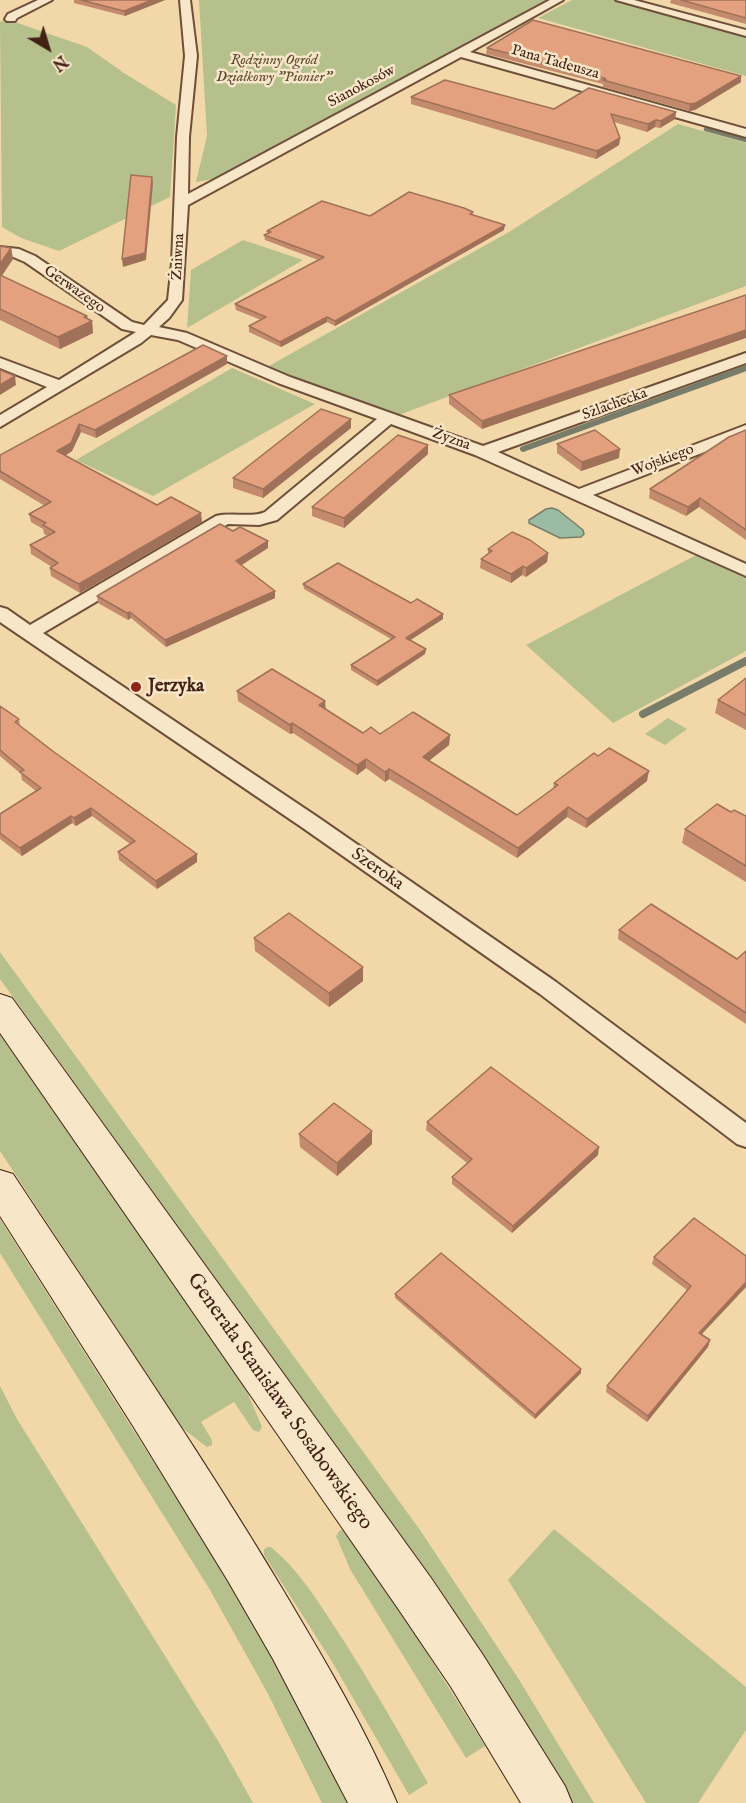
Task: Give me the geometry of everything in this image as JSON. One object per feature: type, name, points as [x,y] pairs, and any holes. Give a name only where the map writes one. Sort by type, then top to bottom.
[{"type":"main road","name":"Generała Stanisława Sosabowskiego","points":[[0,1007],[421,1602],[505,1731],[548,1803]]},
{"type":"main road","points":[[0,1185],[256,1585],[311,1681],[373,1803]]},
{"type":"street","points":[[11,20],[12,16],[47,0]]},
{"type":"street","name":"Żniwna","points":[[0,422],[130,344],[149,330],[170,308],[177,292],[183,137],[191,48],[185,0]]},
{"type":"street","name":"Sianokosów","points":[[182,203],[558,0]]},
{"type":"street","points":[[621,0],[746,33]]},
{"type":"street","name":"Pana Tadeusza","points":[[459,53],[746,133]]},
{"type":"street","name":"Gerwazego","points":[[0,251],[22,255],[121,323],[149,330]]},
{"type":"street","name":"Żyzna","points":[[149,330],[182,336],[252,367],[483,452],[746,570]]},
{"type":"street","name":"Szlachecka","points":[[483,452],[746,358]]},
{"type":"street","points":[[4,368],[60,386]]},
{"type":"street","points":[[30,633],[222,519],[229,517],[259,521],[271,516],[388,418]]},
{"type":"street","name":"Wojskiego","points":[[581,495],[598,486],[746,430]]},
{"type":"street","name":"Szeroka","points":[[0,614],[538,981],[746,1137]]},
{"type":"green space","name":"Rodzinny Ogród Działkowy \"Pionier\"","points":[[199,0],[549,0],[219,178],[196,182],[207,136]]},
{"type":"green space","points":[[572,0],[614,0],[746,36],[746,76],[538,18]]},
{"type":"green space","name":"Rodzinny Ogród Działkowy \"Pionier\"","points":[[6,19],[87,47],[176,105],[170,197],[59,251],[21,238],[2,227],[0,22]]},
{"type":"green space","points":[[678,124],[746,143],[746,286],[396,416],[267,367],[509,232]]},
{"type":"green space","points":[[243,240],[303,260],[187,328],[191,270]]},
{"type":"green space","points":[[232,368],[315,404],[153,496],[76,460]]},
{"type":"green space","points":[[698,554],[746,576],[746,651],[613,723],[526,645]]},
{"type":"green space","points":[[668,718],[687,729],[665,745],[645,734]]},
{"type":"green space","points":[[0,952],[420,1530],[518,1678],[594,1803],[568,1803],[338,1450],[0,979]]},
{"type":"green space","points":[[0,1035],[245,1387],[262,1427],[259,1432],[253,1430],[234,1402],[201,1422],[212,1440],[212,1445],[207,1447],[182,1428],[0,1151]]},
{"type":"green space","points":[[0,1219],[228,1580],[289,1687],[347,1803],[322,1803],[267,1692],[210,1590],[0,1253]]},
{"type":"green space","points":[[0,1386],[17,1419],[220,1744],[253,1803],[0,1803]]},
{"type":"green space","points":[[554,1529],[746,1687],[746,1730],[698,1803],[646,1803],[508,1580]]},
{"type":"green space","points":[[340,1530],[346,1531],[402,1613],[485,1746],[466,1758],[350,1569],[336,1536]]},
{"type":"green space","points":[[271,1547],[290,1565],[314,1596],[360,1667],[428,1783],[409,1795],[331,1660],[264,1555],[264,1549]]},
{"type":"shaded area","points":[[546,509],[558,510],[583,530],[584,534],[581,537],[560,538],[529,523],[529,520]]},
{"type":"building","points":[[81,0],[152,0],[124,11]]},
{"type":"building","points":[[681,0],[746,0],[746,18]]},
{"type":"building","points":[[533,20],[741,76],[696,103],[690,104],[603,80],[606,79],[596,75],[487,48]]},
{"type":"building","points":[[445,80],[554,109],[589,88],[676,112],[661,121],[656,120],[648,124],[611,114],[620,138],[597,151],[411,97]]},
{"type":"building","points":[[131,175],[152,177],[145,253],[122,259]]},
{"type":"building","points":[[409,192],[464,208],[473,212],[470,214],[505,225],[335,321],[327,317],[280,342],[249,326],[266,317],[235,304],[324,257],[264,235],[271,232],[267,231],[322,201],[370,216]]},
{"type":"building","points":[[0,246],[11,248],[0,264]]},
{"type":"building","points":[[0,275],[87,316],[84,317],[92,321],[58,337],[0,309]]},
{"type":"building","points":[[746,295],[746,330],[482,421],[449,395]]},
{"type":"building","points":[[203,345],[227,356],[95,430],[79,424],[71,443],[57,451],[157,505],[171,497],[201,513],[79,584],[50,568],[58,563],[30,545],[55,532],[43,525],[46,523],[29,514],[51,502],[0,471],[0,455]]},
{"type":"building","points":[[0,370],[15,376],[0,385]]},
{"type":"building","points":[[321,409],[351,419],[263,489],[233,478]]},
{"type":"building","points":[[595,430],[620,449],[582,462],[557,444]]},
{"type":"building","points":[[746,430],[746,530],[700,498],[688,507],[650,489],[729,437]]},
{"type":"building","points":[[398,435],[428,445],[344,518],[312,507]]},
{"type":"building","points":[[220,524],[233,531],[240,527],[268,541],[236,561],[275,591],[165,640],[130,612],[127,613],[97,596]]},
{"type":"building","points":[[512,532],[530,540],[548,553],[526,568],[523,566],[511,574],[481,559],[492,551],[488,549]]},
{"type":"building","points":[[338,563],[411,603],[417,599],[443,614],[406,638],[426,649],[377,681],[351,665],[395,637],[303,584]]},
{"type":"building","points":[[272,669],[325,701],[319,705],[363,733],[371,727],[380,734],[413,712],[450,735],[423,757],[517,815],[558,785],[554,783],[594,753],[598,756],[609,748],[649,771],[587,819],[568,807],[518,848],[389,769],[385,772],[366,759],[357,765],[237,691]]},
{"type":"building","points":[[746,678],[746,715],[718,700]]},
{"type":"building","points":[[0,706],[19,719],[15,722],[54,752],[197,854],[156,881],[118,852],[135,841],[91,808],[74,818],[71,816],[20,848],[0,833],[0,814],[41,788],[20,772],[24,770],[0,750]]},
{"type":"building","points":[[717,804],[731,812],[734,810],[746,816],[746,866],[685,829]]},
{"type":"building","points":[[651,904],[737,959],[746,951],[746,1013],[619,930]]},
{"type":"building","points":[[289,913],[363,967],[329,993],[254,938]]},
{"type":"building","points":[[491,1067],[599,1147],[513,1226],[452,1177],[472,1159],[427,1122]]},
{"type":"building","points":[[334,1103],[372,1131],[337,1163],[299,1134]]},
{"type":"building","points":[[694,1218],[746,1256],[746,1282],[699,1333],[710,1340],[648,1416],[607,1386],[691,1286],[654,1257]]},
{"type":"building","points":[[441,1253],[581,1369],[535,1415],[395,1294]]},
{"type":"waterway","points":[[706,129],[746,140]]},
{"type":"waterway","points":[[523,449],[746,368]]},
{"type":"waterway","points":[[643,714],[746,661]]},
{"type":"place","name":"Jerzyka","points":[[136,687]]}]
